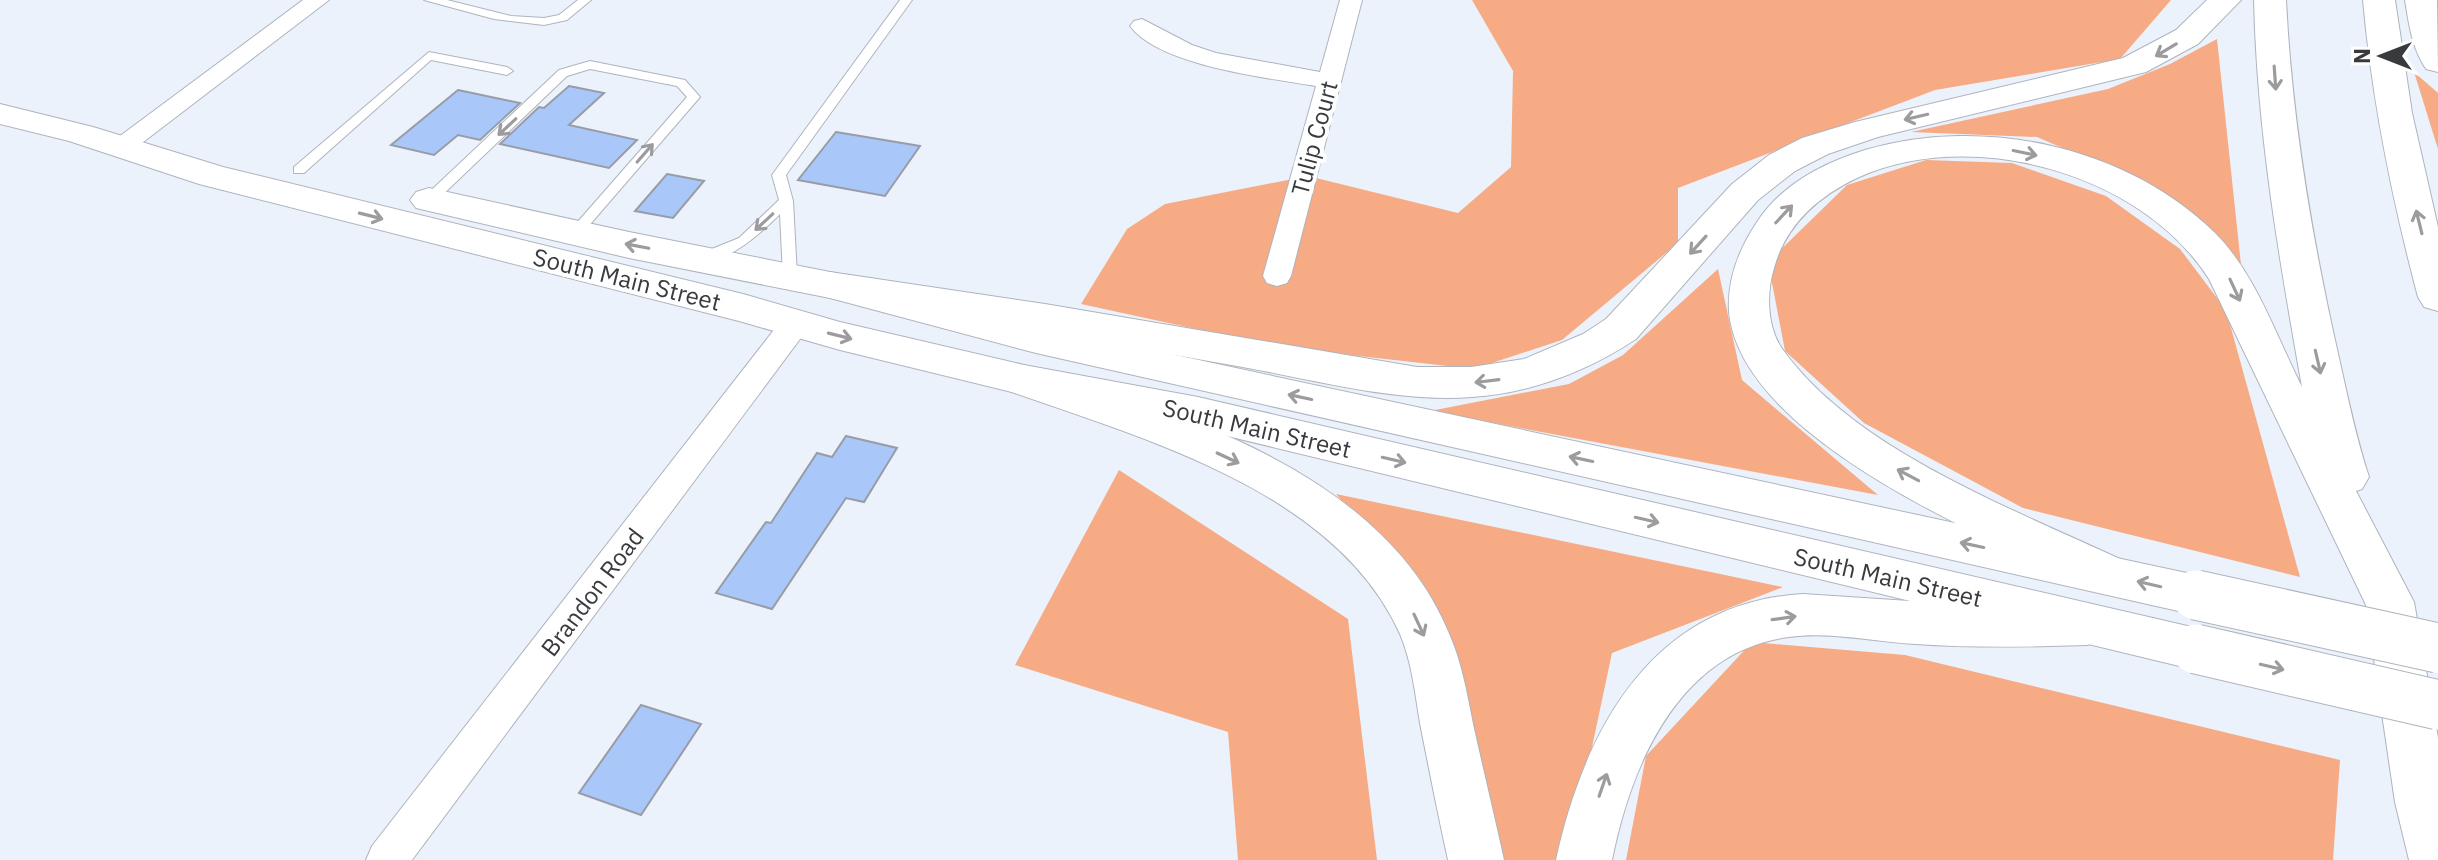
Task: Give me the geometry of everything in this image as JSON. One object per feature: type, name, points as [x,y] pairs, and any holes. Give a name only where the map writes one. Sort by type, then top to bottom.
[{"type":"main road","points":[[810,280],[1402,380],[1448,384],[1518,377],[1551,368],[1596,346],[1621,329],[1745,192],[1782,163],[1815,146],[1867,129],[2134,65],[2187,37],[2225,0]]},
{"type":"main road","points":[[2270,0],[2278,129],[2306,308],[2341,462],[2389,602],[2422,802],[2437,860]]},
{"type":"main road","points":[[2379,0],[2400,146],[2438,297]]},
{"type":"main road","points":[[2421,0],[2428,40],[2438,62]]},
{"type":"main road","name":"South Main Street","points":[[0,114],[81,134],[212,176],[1024,380],[1198,413],[2438,705]]},
{"type":"main road","name":"South Main Street","points":[[81,134],[240,157],[575,233],[810,280],[1036,339],[2438,648]]},
{"type":"main road","points":[[2103,573],[1943,494],[1859,446],[1792,390],[1768,361],[1753,333],[1747,301],[1754,262],[1782,214],[1806,192],[1868,160],[1900,151],[1959,145],[1999,147],[2067,163],[2123,186],[2151,202],[2189,229],[2230,279],[2389,602]]},
{"type":"main road","points":[[1024,380],[1183,438],[1276,480],[1334,520],[1362,545],[1400,588],[1421,625],[1435,663],[1476,860]]},
{"type":"main road","points":[[1584,860],[1589,827],[1606,775],[1636,716],[1676,668],[1709,643],[1747,625],[1786,616],[1822,615],[2003,628],[2087,624]]},
{"type":"main road","points":[[2419,860],[2422,802]]},
{"type":"street","points":[[129,141],[318,0]]},
{"type":"street","name":"Tulip Court","points":[[1277,276],[1351,0]]},
{"type":"street","points":[[1142,26],[1164,44],[1194,55],[1329,81]]},
{"type":"street","name":"Brandon Road","points":[[387,860],[795,324]]},
{"type":"lane","points":[[430,0],[464,6],[512,21],[563,19],[585,0]]},
{"type":"lane","points":[[810,280],[779,175],[906,0]]},
{"type":"lane","points":[[299,170],[429,56],[507,71]]},
{"type":"lane","points":[[429,200],[563,73],[590,65],[681,83],[694,97],[575,233]]},
{"type":"lane","points":[[700,258],[744,241],[786,201]]},
{"type":"shaded area","points":[[1472,0],[2171,0],[2120,59],[1935,90],[1678,188],[1678,243],[1562,340],[1474,369],[1279,347],[1081,304],[1127,229],[1165,204],[1308,176],[1458,213],[1511,167],[1513,71]]},
{"type":"shaded area","points":[[2217,39],[2242,274],[2148,185],[2037,137],[1911,132],[2108,89],[2170,64]]},
{"type":"shaded area","points":[[2414,72],[2438,93],[2438,149]]},
{"type":"shaded area","points":[[1926,160],[2012,163],[2106,196],[2180,249],[2226,310],[2300,577],[2023,508],[1864,423],[1785,351],[1768,262],[1847,185]]},
{"type":"shaded area","points":[[1718,269],[1742,380],[1878,495],[1430,411],[1569,384],[1623,355]]},
{"type":"shaded area","points":[[1119,470],[1348,619],[1377,860],[1238,860],[1228,732],[1015,665]]},
{"type":"shaded area","points":[[1336,494],[1783,587],[1612,653],[1568,860],[1496,860],[1435,608]]},
{"type":"shaded area","points":[[1752,642],[1905,655],[2340,760],[2333,860],[1626,860],[1646,756]]},
{"type":"building","points":[[569,86],[604,93],[569,125],[637,140],[609,168],[500,144],[539,107],[544,108]]},
{"type":"building","points":[[458,90],[520,103],[480,140],[458,135],[434,155],[391,145]]},
{"type":"building","points":[[836,132],[920,146],[885,196],[798,180]]},
{"type":"building","points":[[667,174],[704,181],[673,218],[635,211]]},
{"type":"building","points":[[846,436],[897,448],[864,502],[846,498],[772,609],[716,593],[766,522],[771,523],[817,453],[832,457]]},
{"type":"building","points":[[641,705],[701,724],[641,815],[579,793]]}]
